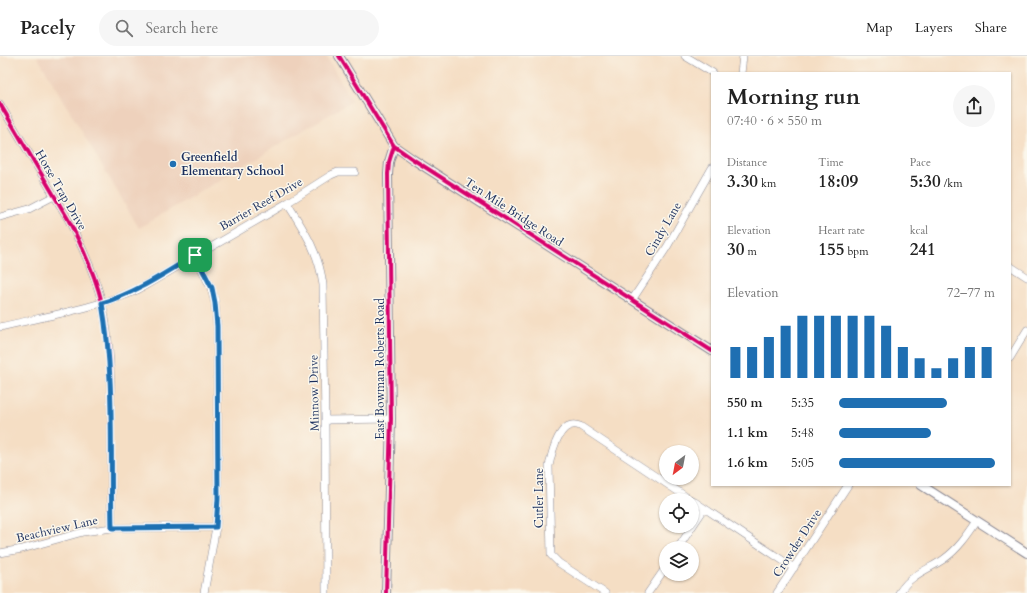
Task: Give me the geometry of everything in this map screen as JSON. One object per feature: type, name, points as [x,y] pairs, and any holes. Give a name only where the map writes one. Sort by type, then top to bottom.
[{"type":"street","name":"Ten Mile Bridge Road","points":[[339,56],[394,146],[711,350]]},
{"type":"street","points":[[685,56],[711,72]]},
{"type":"street","points":[[741,72],[743,56]]},
{"type":"street","name":"Horse Trap Drive","points":[[0,104],[78,238],[95,280],[102,303],[110,368],[112,528]]},
{"type":"street","name":"East Bowman Roberts Road","points":[[386,593],[391,419],[388,174],[389,162],[394,146]]},
{"type":"street","name":"Cindy Lane","points":[[632,300],[667,247],[711,170]]},
{"type":"street","name":"Barrier Reef Drive","points":[[0,327],[120,298],[139,289],[338,172],[355,172]]},
{"type":"street","points":[[0,217],[29,209],[54,196]]},
{"type":"street","name":"Minnow Drive","points":[[287,202],[311,241],[321,271],[324,302],[326,593]]},
{"type":"street","points":[[195,255],[212,288],[217,326],[218,499],[216,527],[204,593]]},
{"type":"street","points":[[1011,267],[1027,277]]},
{"type":"street","points":[[1011,356],[1027,330]]},
{"type":"street","points":[[325,420],[391,419]]},
{"type":"street","name":"Cutler Lane","points":[[605,593],[559,563],[551,555],[549,479],[551,453],[563,430],[575,424],[580,426],[681,493]]},
{"type":"street","name":"Crowder Drive","points":[[777,593],[847,486]]},
{"type":"street","points":[[930,487],[977,521],[1027,553]]},
{"type":"street","points":[[699,505],[794,568]]},
{"type":"street","points":[[683,541],[704,509]]},
{"type":"street","points":[[899,593],[914,576],[942,560],[954,551],[964,541],[977,521]]},
{"type":"street","name":"Beachview Lane","points":[[0,554],[83,532],[112,528],[216,527]]},
{"type":"street","points":[[648,593],[659,576]]},
{"type":"shaded area","name":"Greenfield Elementary School","points":[[37,56],[326,56],[352,101],[139,228]]},
{"type":"cycle path","points":[[339,56],[394,146],[711,350]]},
{"type":"cycle path","points":[[0,104],[68,219],[88,260],[102,303],[110,362],[112,528]]},
{"type":"cycle path","points":[[386,593],[391,419],[388,174],[389,162],[394,146]]},
{"type":"place","name":"Greenfield Elementary School","points":[[173,164]]},
{"type":"route","points":[[195,255],[212,288],[217,326],[218,499],[216,527],[112,528],[110,368],[109,348],[102,303],[120,298],[139,289],[195,255]]}]
